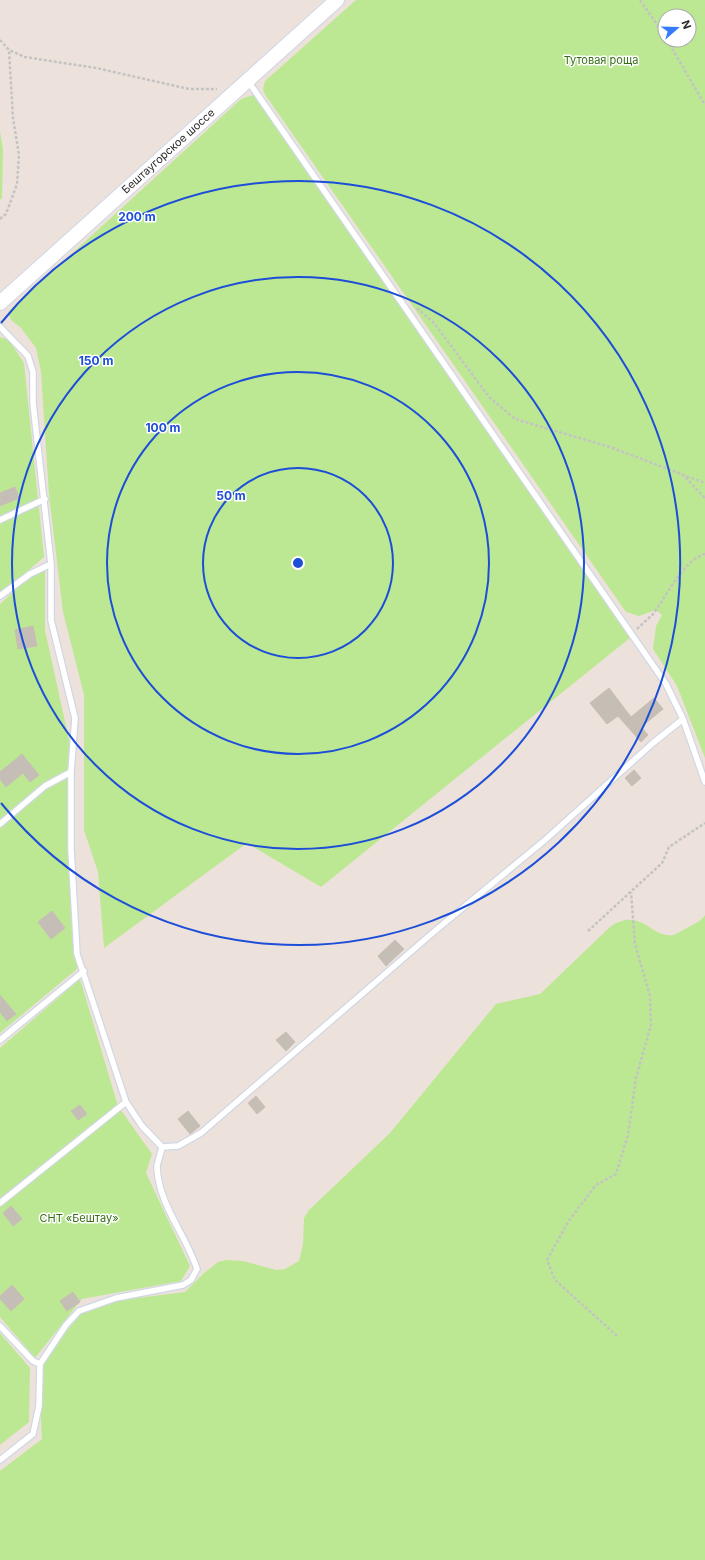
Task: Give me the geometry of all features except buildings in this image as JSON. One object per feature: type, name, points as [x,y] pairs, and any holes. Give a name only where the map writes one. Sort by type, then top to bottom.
[{"type":"street","name":"Бештаугорское шоссе","points":[[0,303],[337,0]]},
{"type":"lane","points":[[247,80],[666,684],[683,719],[705,782]]},
{"type":"lane","points":[[0,327],[28,356],[33,372],[33,404],[45,499],[51,564],[51,620],[75,718],[71,772],[71,849],[77,954],[84,971],[126,1102],[142,1126],[162,1147],[178,1146],[201,1133],[436,930],[545,840],[653,743],[683,719]]},
{"type":"lane","points":[[0,520],[45,499]]},
{"type":"lane","points":[[0,596],[30,574],[51,564]]},
{"type":"lane","points":[[0,824],[45,786],[71,772]]},
{"type":"lane","points":[[0,1040],[84,971]]},
{"type":"lane","points":[[0,1203],[126,1102]]},
{"type":"lane","points":[[0,1460],[32,1434],[39,1406],[40,1364],[66,1324],[79,1311],[116,1298],[183,1285],[191,1280],[198,1268],[193,1254],[177,1227],[162,1193],[157,1167],[162,1147]]},
{"type":"lane","points":[[0,1326],[33,1361],[40,1364]]},
{"type":"path","points":[[640,0],[657,24]]},
{"type":"path","points":[[0,40],[10,50],[25,57],[96,68],[189,88],[236,90]]},
{"type":"path","points":[[672,48],[705,105]]},
{"type":"path","points":[[0,219],[6,214],[17,184],[19,155],[13,118],[10,50]]},
{"type":"path","points":[[415,306],[434,323],[489,398],[515,420],[610,447],[705,483]]},
{"type":"path","points":[[681,474],[705,498]]},
{"type":"path","points":[[631,635],[652,615],[686,567],[701,555],[705,554]]},
{"type":"path","points":[[588,931],[662,863],[669,847],[705,822]]},
{"type":"path","points":[[617,1336],[555,1280],[547,1260],[568,1222],[596,1186],[616,1174],[628,1135],[636,1078],[651,1025],[650,996],[635,944],[631,892]]},
{"type":"green space","name":"Тутовая роща","points":[[356,0],[705,0],[705,758],[677,686],[653,649],[656,626],[662,615],[656,610],[639,616],[626,612],[264,93],[263,89],[265,81]]},
{"type":"green space","points":[[253,95],[260,99],[631,637],[321,887],[247,843],[104,948],[98,872],[84,830],[84,695],[63,612],[49,495],[41,372],[36,348],[21,328],[11,320],[8,312],[241,99]]},
{"type":"green space","points":[[0,131],[3,149],[2,198],[0,200]]},
{"type":"green space","points":[[0,337],[9,340],[24,363],[44,557],[0,595]]},
{"type":"green space","points":[[45,563],[45,630],[69,740],[77,969],[0,1033],[0,604]]},
{"type":"green space","points":[[705,915],[705,1560],[0,1560],[0,1471],[42,1439],[38,1366],[89,1304],[185,1292],[203,1274],[218,1262],[226,1260],[243,1261],[276,1270],[285,1269],[299,1261],[303,1244],[304,1218],[309,1210],[390,1133],[496,1004],[540,994],[611,926],[622,921],[638,921],[665,935],[673,935],[697,923]]},
{"type":"green space","name":"СНТ «Бештау»","points":[[80,979],[118,1106],[152,1154],[146,1173],[190,1266],[181,1281],[82,1299],[35,1358],[0,1317],[0,1048]]},
{"type":"green space","points":[[0,1333],[30,1368],[29,1422],[0,1445]]}]
